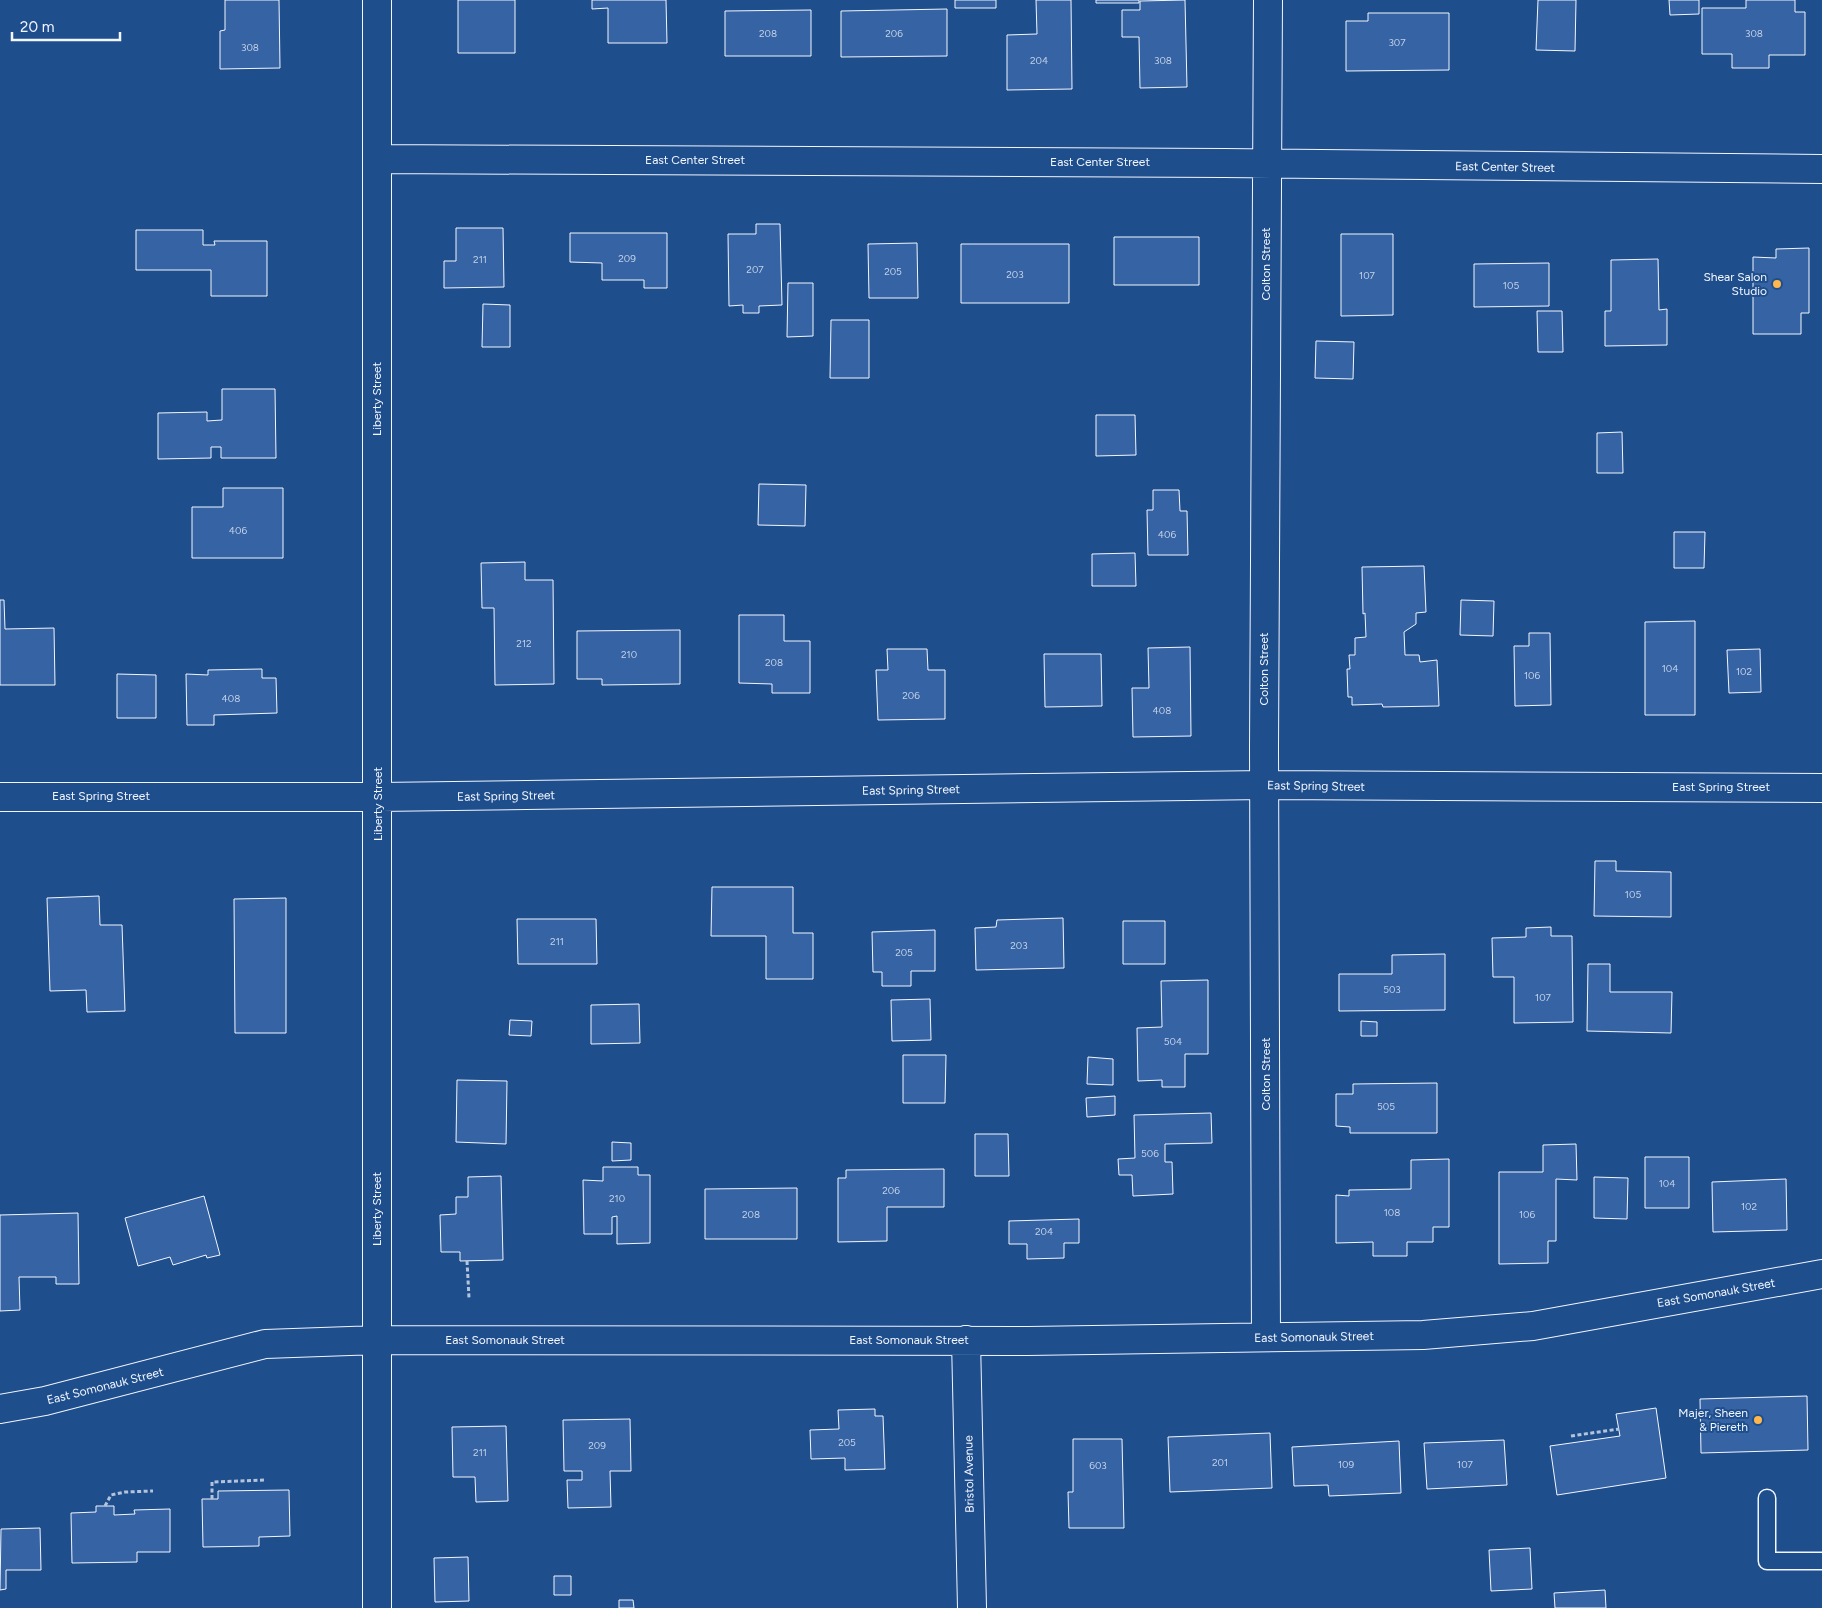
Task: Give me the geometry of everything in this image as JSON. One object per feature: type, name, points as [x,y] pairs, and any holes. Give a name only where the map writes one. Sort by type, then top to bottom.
[{"type":"street","name":"Liberty Street","points":[[377,0],[379,797],[377,1608]]},
{"type":"street","name":"Colton Street","points":[[1266,1337],[1265,785],[1268,0]]},
{"type":"street","name":"East Center Street","points":[[377,159],[1822,169]]},
{"type":"street","name":"East Spring Street","points":[[0,797],[379,797],[1265,785],[1822,788]]},
{"type":"street","name":"East Somonauk Street","points":[[0,1409],[44,1401],[265,1344],[378,1340],[966,1340],[1423,1335],[1533,1326],[1822,1274]]},
{"type":"street","name":"Bristol Avenue","points":[[966,1340],[972,1608]]},
{"type":"lane","points":[[1767,1498],[1768,1561],[1822,1561]]},
{"type":"path","points":[[467,1261],[469,1298]]},
{"type":"path","points":[[1571,1436],[1619,1429]]},
{"type":"path","points":[[212,1499],[212,1482],[264,1480]]},
{"type":"path","points":[[105,1506],[111,1495],[153,1491]]},
{"type":"building","points":[[225,0],[279,0],[280,68],[220,69],[220,31],[225,30]]},
{"type":"building","points":[[458,0],[515,0],[515,53],[458,53]]},
{"type":"building","points":[[592,0],[666,0],[667,43],[608,43],[608,8],[592,9]]},
{"type":"building","points":[[955,0],[996,0],[996,8],[955,8]]},
{"type":"building","points":[[1036,0],[1071,0],[1072,89],[1007,90],[1007,35],[1037,34]]},
{"type":"building","points":[[1096,0],[1139,0],[1139,3],[1096,3]]},
{"type":"building","points":[[1185,0],[1187,87],[1140,88],[1139,37],[1122,37],[1122,10],[1140,10],[1140,1]]},
{"type":"building","points":[[1538,0],[1576,0],[1575,51],[1536,50]]},
{"type":"building","points":[[1669,0],[1699,0],[1699,14],[1670,15]]},
{"type":"building","points":[[1746,0],[1795,0],[1795,12],[1805,12],[1805,55],[1769,55],[1769,68],[1732,68],[1732,54],[1702,54],[1702,8],[1746,8]]},
{"type":"building","points":[[947,9],[947,56],[841,57],[841,11]]},
{"type":"building","points":[[811,10],[811,56],[725,56],[725,11]]},
{"type":"building","points":[[1368,13],[1449,13],[1449,70],[1346,71],[1346,21],[1368,21]]},
{"type":"building","points":[[756,224],[780,224],[782,305],[759,306],[759,313],[743,313],[743,305],[729,306],[728,234],[756,234]]},
{"type":"building","points":[[456,228],[503,228],[504,287],[444,288],[444,261],[456,261]]},
{"type":"building","points":[[136,230],[203,230],[203,245],[215,245],[214,241],[267,241],[267,296],[211,296],[211,270],[136,270]]},
{"type":"building","points":[[570,233],[667,233],[667,288],[644,288],[644,280],[602,280],[602,263],[570,262]]},
{"type":"building","points":[[1341,234],[1393,234],[1393,315],[1341,316]]},
{"type":"building","points":[[1114,237],[1199,237],[1199,285],[1114,285]]},
{"type":"building","points":[[917,243],[918,298],[869,298],[868,244]]},
{"type":"building","points":[[961,244],[1069,244],[1069,303],[961,303]]},
{"type":"building","points":[[1809,248],[1809,313],[1801,313],[1801,334],[1753,334],[1753,257],[1776,258],[1776,249]]},
{"type":"building","points":[[1658,259],[1659,310],[1667,309],[1667,345],[1605,346],[1605,311],[1611,311],[1611,260]]},
{"type":"building","points":[[1549,263],[1549,306],[1474,307],[1474,264]]},
{"type":"building","points":[[788,283],[813,283],[813,336],[787,337]]},
{"type":"building","points":[[483,304],[510,305],[510,347],[482,347]]},
{"type":"building","points":[[1537,311],[1562,311],[1563,352],[1538,352]]},
{"type":"building","points":[[831,320],[869,320],[869,378],[830,378]]},
{"type":"building","points":[[1316,341],[1354,342],[1353,379],[1315,378]]},
{"type":"building","points":[[222,389],[275,389],[276,458],[221,458],[221,447],[211,447],[211,458],[158,459],[158,413],[207,412],[207,421],[222,420]]},
{"type":"building","points":[[1096,415],[1135,415],[1136,455],[1096,456]]},
{"type":"building","points":[[1622,432],[1623,473],[1597,473],[1597,433]]},
{"type":"building","points":[[759,484],[806,485],[805,526],[758,525]]},
{"type":"building","points":[[223,488],[283,488],[283,558],[192,558],[192,507],[223,507]]},
{"type":"building","points":[[1153,490],[1179,490],[1180,511],[1187,511],[1188,555],[1148,555],[1147,510],[1153,510]]},
{"type":"building","points":[[1674,532],[1705,532],[1704,568],[1674,568]]},
{"type":"building","points":[[1135,553],[1136,586],[1092,586],[1092,554]]},
{"type":"building","points":[[525,562],[525,580],[553,580],[554,684],[495,685],[494,608],[482,608],[481,563]]},
{"type":"building","points":[[1424,566],[1426,612],[1416,613],[1416,624],[1404,632],[1405,655],[1419,655],[1420,662],[1437,660],[1439,706],[1383,707],[1382,704],[1352,705],[1352,697],[1348,697],[1347,669],[1350,669],[1349,655],[1355,655],[1355,638],[1366,637],[1365,613],[1363,614],[1362,567]]},
{"type":"building","points":[[0,600],[4,600],[5,629],[54,628],[55,685],[0,685]]},
{"type":"building","points":[[1461,600],[1494,601],[1493,636],[1460,635]]},
{"type":"building","points":[[739,615],[784,615],[784,641],[810,641],[810,693],[772,693],[772,684],[739,683]]},
{"type":"building","points":[[1695,621],[1695,715],[1645,715],[1645,622]]},
{"type":"building","points":[[680,630],[680,684],[602,685],[602,679],[577,679],[577,631]]},
{"type":"building","points":[[1529,633],[1550,633],[1551,705],[1515,706],[1514,646],[1529,646]]},
{"type":"building","points":[[1190,647],[1191,736],[1133,737],[1132,688],[1149,688],[1148,648]]},
{"type":"building","points":[[887,649],[927,649],[928,670],[945,670],[945,719],[878,720],[876,670],[888,670]]},
{"type":"building","points":[[1760,649],[1761,692],[1729,693],[1727,650]]},
{"type":"building","points":[[1044,654],[1101,654],[1102,706],[1045,707]]},
{"type":"building","points":[[262,669],[262,678],[276,678],[277,713],[214,715],[214,725],[187,725],[186,674],[208,675],[208,670]]},
{"type":"building","points":[[117,674],[156,675],[156,718],[117,718]]},
{"type":"building","points":[[1595,861],[1616,861],[1616,871],[1671,872],[1671,917],[1594,916]]},
{"type":"building","points":[[712,887],[793,887],[793,933],[813,933],[813,979],[766,979],[766,936],[711,936]]},
{"type":"building","points":[[99,896],[100,925],[122,925],[125,1011],[87,1012],[86,990],[50,991],[47,898]]},
{"type":"building","points":[[286,898],[286,1033],[235,1033],[234,899]]},
{"type":"building","points":[[1063,918],[1064,968],[976,970],[975,928],[996,927],[997,920]]},
{"type":"building","points":[[517,919],[596,919],[597,964],[518,964]]},
{"type":"building","points":[[1123,921],[1165,921],[1165,964],[1123,964]]},
{"type":"building","points":[[1551,927],[1551,936],[1572,936],[1573,1022],[1514,1023],[1514,977],[1493,977],[1492,938],[1526,937],[1526,928]]},
{"type":"building","points":[[935,930],[935,971],[911,971],[911,986],[882,986],[882,972],[873,972],[872,932]]},
{"type":"building","points":[[1445,954],[1445,1010],[1339,1011],[1339,974],[1392,974],[1392,955]]},
{"type":"building","points":[[1588,964],[1610,964],[1610,992],[1672,992],[1671,1033],[1587,1031]]},
{"type":"building","points":[[1208,980],[1208,1054],[1185,1054],[1185,1087],[1162,1087],[1162,1080],[1138,1081],[1137,1028],[1162,1027],[1161,981]]},
{"type":"building","points":[[930,999],[931,1040],[892,1041],[891,1000]]},
{"type":"building","points":[[639,1004],[640,1043],[591,1044],[591,1005]]},
{"type":"building","points":[[510,1020],[532,1021],[531,1036],[509,1035]]},
{"type":"building","points":[[1361,1021],[1377,1022],[1377,1036],[1361,1036]]},
{"type":"building","points":[[903,1055],[946,1055],[945,1103],[903,1103]]},
{"type":"building","points":[[1088,1057],[1113,1059],[1113,1085],[1087,1084]]},
{"type":"building","points":[[457,1080],[507,1081],[506,1144],[456,1142]]},
{"type":"building","points":[[1437,1083],[1437,1133],[1350,1133],[1350,1127],[1336,1126],[1336,1094],[1353,1094],[1353,1084]]},
{"type":"building","points":[[1115,1096],[1115,1115],[1087,1117],[1086,1098]]},
{"type":"building","points":[[1211,1113],[1212,1143],[1165,1144],[1165,1162],[1172,1162],[1173,1194],[1133,1196],[1132,1175],[1119,1175],[1118,1159],[1135,1158],[1134,1115]]},
{"type":"building","points":[[975,1134],[1008,1134],[1009,1176],[975,1176]]},
{"type":"building","points":[[612,1142],[631,1143],[631,1160],[612,1161]]},
{"type":"building","points":[[1576,1144],[1577,1180],[1556,1179],[1556,1241],[1548,1241],[1548,1263],[1499,1264],[1499,1172],[1543,1172],[1543,1145]]},
{"type":"building","points":[[1645,1157],[1689,1157],[1689,1208],[1645,1208]]},
{"type":"building","points":[[1449,1159],[1449,1227],[1433,1227],[1433,1242],[1407,1242],[1407,1256],[1373,1256],[1373,1242],[1336,1243],[1336,1195],[1349,1196],[1349,1190],[1411,1189],[1411,1160]]},
{"type":"building","points":[[603,1167],[638,1167],[638,1175],[650,1175],[650,1243],[617,1244],[617,1216],[612,1217],[612,1234],[584,1234],[583,1180],[603,1181]]},
{"type":"building","points":[[944,1169],[944,1207],[887,1207],[887,1241],[838,1242],[838,1178],[846,1178],[846,1170]]},
{"type":"building","points":[[501,1176],[503,1260],[460,1261],[460,1252],[441,1252],[440,1215],[456,1214],[456,1197],[468,1197],[468,1177]]},
{"type":"building","points":[[1594,1177],[1628,1178],[1627,1219],[1594,1218]]},
{"type":"building","points":[[1786,1179],[1787,1230],[1713,1232],[1712,1182]]},
{"type":"building","points":[[797,1188],[797,1239],[705,1239],[705,1189]]},
{"type":"building","points":[[204,1196],[220,1255],[207,1258],[206,1255],[173,1265],[170,1257],[138,1266],[125,1218]]},
{"type":"building","points":[[78,1213],[79,1284],[56,1284],[56,1277],[19,1277],[20,1310],[0,1311],[0,1215]]},
{"type":"building","points":[[1079,1219],[1079,1243],[1064,1243],[1064,1258],[1027,1259],[1027,1244],[1009,1244],[1009,1221]]},
{"type":"building","points":[[1807,1396],[1808,1450],[1701,1453],[1700,1399]]},
{"type":"building","points":[[1656,1408],[1666,1478],[1557,1495],[1550,1446],[1620,1436],[1616,1414]]},
{"type":"building","points":[[875,1409],[875,1416],[883,1416],[885,1469],[845,1470],[845,1458],[811,1459],[810,1430],[839,1429],[838,1410]]},
{"type":"building","points":[[630,1419],[631,1471],[610,1471],[611,1507],[568,1508],[567,1480],[582,1480],[582,1471],[564,1471],[563,1420]]},
{"type":"building","points":[[506,1426],[508,1501],[476,1502],[475,1477],[453,1477],[452,1427]]},
{"type":"building","points":[[1270,1433],[1272,1488],[1170,1492],[1168,1437]]},
{"type":"building","points":[[1073,1439],[1122,1439],[1124,1528],[1069,1528],[1068,1492],[1073,1492]]},
{"type":"building","points":[[1504,1440],[1507,1485],[1427,1489],[1424,1443]]},
{"type":"building","points":[[1399,1441],[1401,1493],[1329,1496],[1328,1485],[1294,1486],[1292,1447]]},
{"type":"building","points":[[289,1490],[290,1536],[259,1537],[259,1546],[203,1547],[202,1499],[218,1499],[218,1491]]},
{"type":"building","points":[[96,1506],[114,1506],[114,1515],[135,1514],[134,1510],[170,1509],[170,1552],[137,1552],[137,1562],[72,1563],[71,1513],[96,1512]]},
{"type":"building","points":[[40,1528],[41,1570],[6,1570],[6,1589],[0,1590],[1,1529]]},
{"type":"building","points":[[1530,1548],[1532,1589],[1491,1591],[1489,1550]]},
{"type":"building","points":[[468,1557],[469,1601],[435,1602],[434,1558]]},
{"type":"building","points":[[554,1576],[571,1576],[571,1595],[554,1595]]},
{"type":"building","points":[[1605,1590],[1606,1608],[1555,1608],[1554,1593]]},
{"type":"building","points":[[619,1600],[633,1600],[634,1608],[619,1608]]},
{"type":"place","name":"Shear Salon Studio","points":[[1777,284]]},
{"type":"place","name":"Majer, Sheen & Piereth","points":[[1758,1420]]}]
